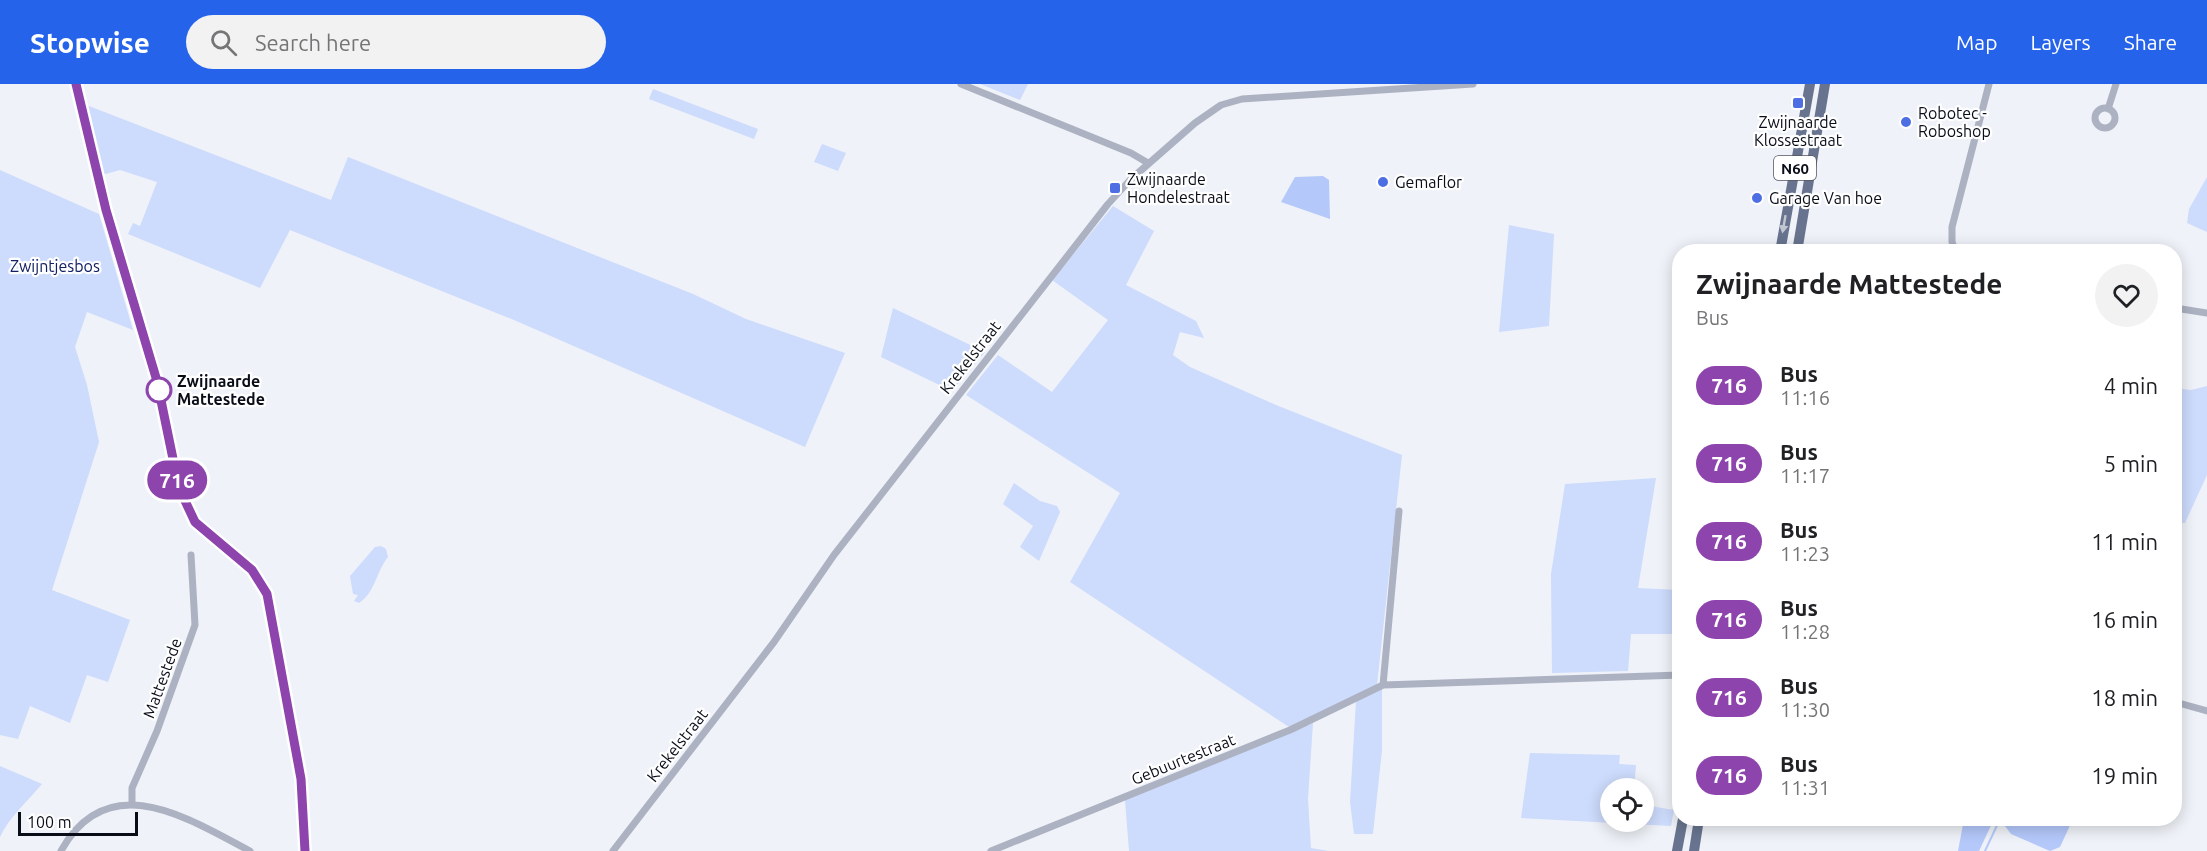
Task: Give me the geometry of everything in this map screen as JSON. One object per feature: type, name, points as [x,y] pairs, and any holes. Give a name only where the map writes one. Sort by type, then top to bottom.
[{"type":"highway","name":"N60","points":[[1781,244],[1810,84]]},
{"type":"highway","name":"N60","points":[[1798,244],[1825,84]]},
{"type":"highway","points":[[1677,851],[1682,826]]},
{"type":"highway","points":[[1694,851],[1698,826]]},
{"type":"street","points":[[76,84],[106,210],[157,381],[179,488],[195,522],[252,570],[267,594],[301,779],[305,851]]},
{"type":"street","points":[[961,84],[1131,153],[1148,163]]},
{"type":"street","name":"Krekelstraat","points":[[613,851],[774,642],[834,555],[911,455],[1093,222],[1148,163],[1221,105],[1242,99],[1473,84]]},
{"type":"street","points":[[1953,244],[1952,227],[1989,84]]},
{"type":"street","points":[[2108,109],[2116,84]]},
{"type":"street","points":[[2182,309],[2207,313]]},
{"type":"street","points":[[1383,685],[1399,511]]},
{"type":"street","name":"Mattestede","points":[[132,805],[132,788],[174,688],[195,625],[191,555]]},
{"type":"street","name":"Gebuurtestraat","points":[[991,851],[1290,730],[1383,685],[1672,675]]},
{"type":"street","points":[[2182,704],[2207,711]]},
{"type":"street","points":[[61,851],[74,831],[100,813],[132,805],[167,809],[250,851]]},
{"type":"green space","points":[[980,84],[1028,84],[1020,100]]},
{"type":"green space","points":[[653,89],[758,129],[754,139],[649,99]]},
{"type":"green space","points":[[89,106],[331,200],[348,157],[693,294],[746,319],[845,353],[805,447],[514,320],[290,230],[260,288],[128,234],[133,223],[140,226],[157,182],[120,170],[102,175],[84,109]]},
{"type":"green space","points":[[822,144],[846,153],[838,171],[814,162]]},
{"type":"green space","name":"Zwijntjesbos","points":[[0,170],[99,214],[133,330],[87,312],[75,347],[87,385],[99,442],[52,590],[130,620],[108,682],[87,675],[70,723],[30,706],[18,739],[0,735]]},
{"type":"green space","points":[[2207,177],[2207,232],[2187,223],[2189,209]]},
{"type":"green space","points":[[1113,206],[1154,231],[1126,285],[1196,321],[1204,338],[1180,332],[1173,355],[1190,367],[1276,405],[1402,455],[1377,685],[1289,727],[1070,582],[1120,493],[966,395],[998,355],[1052,392],[1108,320],[1052,280]]},
{"type":"green space","points":[[1509,225],[1554,234],[1549,326],[1499,332]]},
{"type":"green space","points":[[893,308],[985,352],[952,391],[881,357]]},
{"type":"green space","points":[[2207,386],[2207,475],[2185,523],[2182,523],[2182,389],[2191,390]]},
{"type":"green space","points":[[1656,478],[1638,588],[1672,590],[1672,634],[1631,634],[1628,671],[1552,673],[1551,574],[1565,484]]},
{"type":"green space","points":[[1014,483],[1040,501],[1057,506],[1060,512],[1039,561],[1020,547],[1033,526],[1003,504]]},
{"type":"green space","points":[[381,546],[386,549],[388,557],[369,594],[359,603],[354,601],[358,595],[353,594],[350,576],[375,547]]},
{"type":"green space","points":[[1382,689],[1382,750],[1373,834],[1354,834],[1350,802],[1356,701]]},
{"type":"green space","points":[[1313,723],[1308,799],[1311,848],[1329,851],[1129,851],[1125,800]]},
{"type":"green space","points":[[1530,753],[1620,755],[1619,764],[1636,765],[1635,778],[1600,778],[1600,822],[1521,818]]},
{"type":"green space","points":[[0,766],[42,784],[14,816],[0,837]]},
{"type":"green space","points":[[1654,807],[1672,810],[1671,826],[1654,825]]},
{"type":"shaded area","points":[[1323,176],[1329,180],[1330,219],[1281,202],[1295,177]]},
{"type":"shaded area","points":[[1963,826],[1991,826],[1979,851],[1958,851]]},
{"type":"shaded area","points":[[2005,826],[2070,826],[2060,847],[2050,851],[2011,834]]},
{"type":"waterway","points":[[1985,851],[1997,826]]},
{"type":"bus line","name":"716","points":[[76,84],[106,210],[157,381],[179,488],[195,522],[252,570],[267,594],[301,779],[305,851]]},
{"type":"place","name":"Zwijnaarde Klossestraat","points":[[1798,103]]},
{"type":"place","name":"Robotec - Roboshop","points":[[1906,122]]},
{"type":"place","name":"Gemaflor","points":[[1383,182]]},
{"type":"place","name":"Zwijnaarde Hondelestraat","points":[[1115,188]]},
{"type":"place","name":"Garage Van hoe","points":[[1757,198]]},
{"type":"place","name":"Zwijnaarde Mattestede","points":[[159,390]]}]
